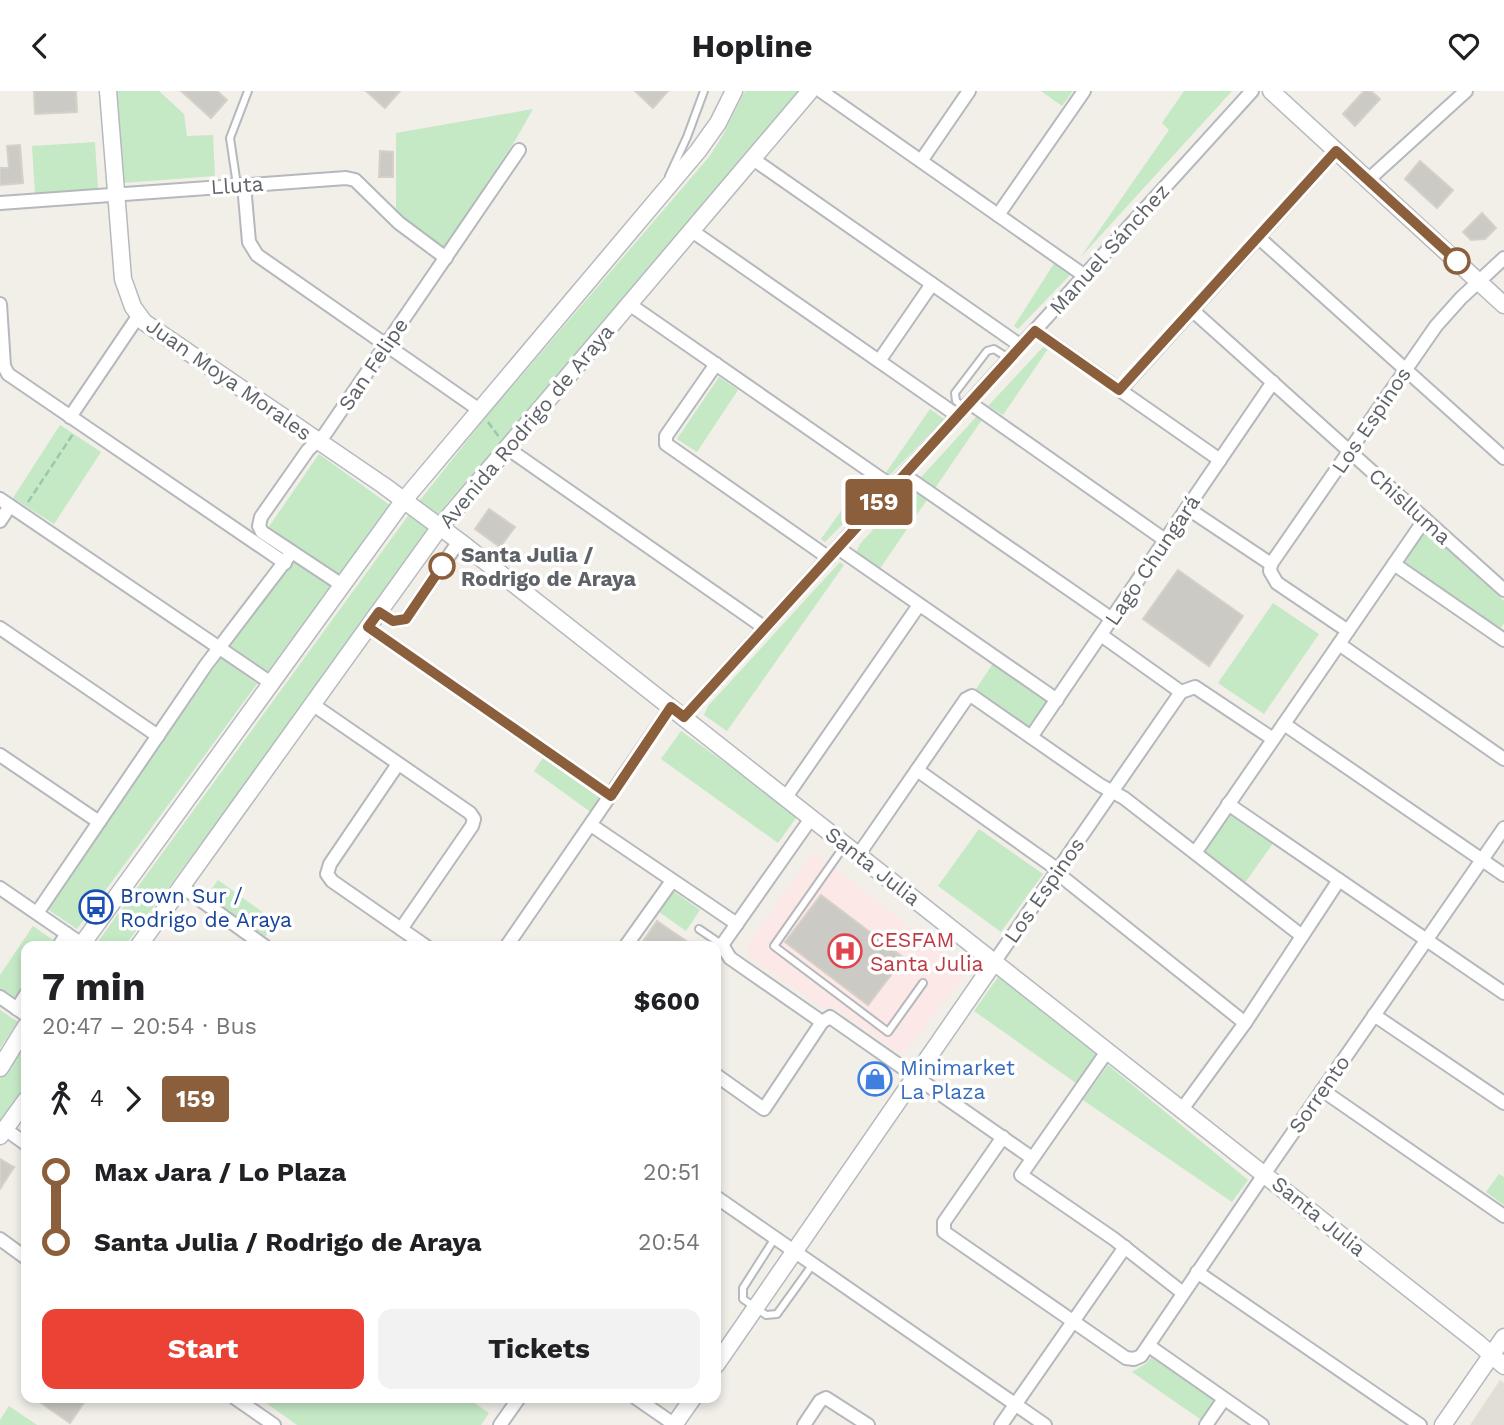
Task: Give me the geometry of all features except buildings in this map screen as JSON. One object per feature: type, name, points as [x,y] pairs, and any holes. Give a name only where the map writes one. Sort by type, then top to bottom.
[{"type":"main road","name":"Juan Moya Morales","points":[[108,91],[123,279],[139,315],[157,332],[404,500]]},
{"type":"main road","points":[[87,941],[404,500],[709,137],[734,91]]},
{"type":"main road","name":"Avenida Rodrigo de Araya","points":[[142,941],[440,527],[810,91]]},
{"type":"main road","points":[[1271,91],[1504,305]]},
{"type":"main road","name":"Santa Julia","points":[[404,500],[1183,1108],[1504,1366]]},
{"type":"main road","name":"Los Espinos","points":[[721,1358],[995,961]]},
{"type":"main road","points":[[0,1068],[21,1034]]},
{"type":"main road","points":[[3,1133],[21,1107]]},
{"type":"main road","points":[[1443,1425],[1504,1337]]},
{"type":"main road","points":[[674,1425],[689,1403]]},
{"type":"street","points":[[821,91],[1085,275]]},
{"type":"street","points":[[921,161],[969,91]]},
{"type":"street","points":[[998,215],[1084,91]]},
{"type":"street","name":"Manuel Sánchez","points":[[510,941],[611,796],[677,712],[765,628],[1252,91]]},
{"type":"street","points":[[1368,180],[1466,91]]},
{"type":"street","name":"San Felipe","points":[[342,585],[288,558],[262,532],[259,522],[308,450],[325,434],[519,150]]},
{"type":"street","points":[[1119,390],[1336,151]]},
{"type":"street","points":[[753,159],[1021,346]]},
{"type":"street","name":"Lluta","points":[[0,203],[350,178],[399,223],[446,258]]},
{"type":"street","points":[[240,185],[250,241],[257,255],[478,409]]},
{"type":"street","points":[[692,231],[879,361],[964,409],[1166,540]]},
{"type":"street","points":[[1258,237],[1504,458]]},
{"type":"street","name":"Los Espinos","points":[[1271,564],[1436,326],[1478,281],[1504,258]]},
{"type":"street","points":[[879,361],[932,284]]},
{"type":"street","points":[[0,304],[5,370],[75,420],[288,558],[219,649],[37,913]]},
{"type":"street","points":[[629,304],[893,487]]},
{"type":"street","name":"Chislluma","points":[[1192,310],[1504,590]]},
{"type":"street","points":[[75,420],[139,315]]},
{"type":"street","points":[[1035,331],[1220,460]]},
{"type":"street","points":[[716,364],[666,436],[666,444],[833,553],[919,605],[1057,699]]},
{"type":"street","name":"Lago Chungará","points":[[1031,737],[1273,382]]},
{"type":"street","points":[[507,448],[765,628]]},
{"type":"street","points":[[904,475],[1112,619]]},
{"type":"street","points":[[0,521],[10,506],[271,683]]},
{"type":"street","points":[[1187,508],[1271,564],[1270,571],[1277,583],[1348,631]]},
{"type":"street","points":[[1195,853],[1425,519]]},
{"type":"street","points":[[379,612],[393,621],[406,619],[459,541]]},
{"type":"street","points":[[1394,564],[1503,637]]},
{"type":"street","points":[[786,797],[919,605]]},
{"type":"street","points":[[368,627],[611,796]]},
{"type":"street","points":[[0,628],[158,736]]},
{"type":"street","points":[[1101,635],[1181,692],[1195,687],[1273,739]]},
{"type":"street","points":[[1339,644],[1504,759]]},
{"type":"street","name":"Los Espinos","points":[[995,961],[1181,692]]},
{"type":"street","points":[[852,849],[917,770],[970,696],[1124,797],[1302,936]]},
{"type":"street","points":[[312,705],[470,813],[474,819],[472,826],[401,929]]},
{"type":"street","points":[[1284,724],[1504,875]]},
{"type":"street","points":[[0,755],[99,823]]},
{"type":"street","points":[[398,764],[326,871],[329,878],[418,941]]},
{"type":"street","points":[[917,770],[1054,867],[1056,872],[1245,1023]]},
{"type":"street","points":[[1228,804],[1504,993]]},
{"type":"street","points":[[721,944],[811,817]]},
{"type":"street","points":[[591,825],[737,924]]},
{"type":"street","name":"Sorrento","points":[[1073,1322],[1126,1358],[1141,1356],[1504,828]]},
{"type":"street","points":[[629,941],[672,880]]},
{"type":"street","points":[[1183,1108],[1245,1023],[1339,880]]},
{"type":"street","points":[[181,887],[258,941]]},
{"type":"street","points":[[0,888],[76,941]]},
{"type":"street","points":[[62,941],[67,934]]},
{"type":"street","points":[[721,949],[822,1022]]},
{"type":"street","points":[[1,1000],[21,1011]]},
{"type":"street","points":[[1374,1015],[1504,1103]]},
{"type":"street","points":[[721,1079],[764,1109],[822,1022],[833,1018],[1032,1158]]},
{"type":"street","points":[[1108,1050],[1021,1175],[1125,1247],[1183,1293]]},
{"type":"street","points":[[1322,1090],[1504,1216]]},
{"type":"street","points":[[3,1133],[21,1142]]},
{"type":"street","points":[[1003,1137],[944,1221],[943,1229],[947,1235],[1073,1322]]},
{"type":"street","points":[[721,1200],[1045,1425]]},
{"type":"street","points":[[0,1239],[21,1254]]},
{"type":"street","points":[[1001,1425],[1125,1247]]},
{"type":"street","points":[[1197,1272],[1420,1425]]},
{"type":"street","points":[[1149,1346],[1262,1425]]},
{"type":"street","points":[[804,1425],[820,1401],[826,1398],[868,1425]]},
{"type":"street","points":[[1206,1425],[1224,1399]]},
{"type":"street","points":[[242,1403],[274,1425]]},
{"type":"street","points":[[504,1424],[516,1403]]},
{"type":"street","points":[[643,1403],[674,1425]]},
{"type":"lane","points":[[240,185],[230,138],[248,91]]},
{"type":"lane","points":[[657,199],[687,137],[704,91]]},
{"type":"lane","points":[[964,409],[956,401],[955,393],[987,351],[994,349],[1010,359]]},
{"type":"lane","points":[[852,849],[774,946],[888,1032],[923,983]]},
{"type":"lane","points":[[698,929],[712,941]]},
{"type":"lane","points":[[775,1238],[743,1288],[743,1299],[755,1308],[766,1315],[777,1314],[813,1264]]},
{"type":"path","points":[[478,409],[507,448]]},
{"type":"path","points":[[10,506],[75,420]]},
{"type":"shaded area","name":"CESFAM Santa Julia","points":[[817,855],[961,966],[963,977],[903,1055],[833,1007],[826,1009],[749,957],[748,945],[810,856]]},
{"type":"shaded area","points":[[1500,1380],[1504,1383],[1504,1425],[1470,1425]]},
{"type":"green space","points":[[115,91],[159,91],[184,114],[187,136],[213,135],[215,176],[122,183]]},
{"type":"green space","points":[[745,91],[799,91],[686,227],[449,501],[306,702],[128,941],[98,941],[413,509],[486,417],[709,157]]},
{"type":"green space","points":[[1041,91],[1073,91],[1062,106]]},
{"type":"green space","points":[[1184,91],[1232,91],[1080,258],[1169,130],[1162,123]]},
{"type":"green space","points":[[533,109],[442,251],[396,210],[396,133]]},
{"type":"green space","points":[[95,142],[98,189],[35,194],[32,146]]},
{"type":"green space","points":[[1055,262],[1072,273],[1018,329],[1014,326]]},
{"type":"green space","points":[[1045,345],[1050,346],[1003,415],[988,406]]},
{"type":"green space","points":[[719,377],[738,390],[697,452],[677,439]]},
{"type":"green space","points":[[930,409],[944,419],[889,476],[885,474]]},
{"type":"green space","points":[[978,415],[983,418],[879,570],[856,553],[860,544]]},
{"type":"green space","points":[[60,425],[101,452],[54,524],[13,498]]},
{"type":"green space","points":[[319,454],[391,506],[269,672],[228,645],[301,552],[268,528]]},
{"type":"green space","points":[[867,475],[881,485],[825,542],[821,539]]},
{"type":"green space","points":[[1426,530],[1504,601],[1504,623],[1500,629],[1403,561]]},
{"type":"green space","points":[[840,562],[844,565],[727,731],[704,715],[708,706]]},
{"type":"green space","points":[[1273,603],[1319,634],[1264,714],[1218,683]]},
{"type":"green space","points":[[221,658],[257,684],[77,929],[46,908]]},
{"type":"green space","points":[[994,662],[1049,699],[1030,728],[974,692]]},
{"type":"green space","points":[[681,731],[798,815],[778,843],[661,759]]},
{"type":"green space","points":[[545,755],[603,797],[592,813],[534,771]]},
{"type":"green space","points":[[1232,812],[1274,842],[1244,884],[1202,855]]},
{"type":"green space","points":[[979,829],[1043,874],[1001,932],[938,886]]},
{"type":"green space","points":[[218,880],[276,922],[264,938],[206,897]]},
{"type":"green space","points":[[673,891],[700,910],[686,931],[659,912]]},
{"type":"green space","points":[[33,926],[55,941],[23,941]]},
{"type":"green space","points":[[21,944],[21,993],[16,1001],[0,990],[0,975]]},
{"type":"green space","points":[[998,977],[1096,1054],[1076,1083],[974,1011]]},
{"type":"green space","points":[[0,1010],[18,1022],[0,1048]]},
{"type":"green space","points":[[21,1048],[21,1096],[0,1127],[0,1079]]},
{"type":"green space","points":[[1108,1065],[1248,1180],[1232,1202],[1083,1100]]},
{"type":"green space","points":[[1499,1174],[1504,1177],[1504,1205],[1486,1192]]},
{"type":"green space","points":[[1152,1356],[1217,1401],[1203,1421],[1132,1372],[1147,1363]]},
{"type":"green space","points":[[266,1403],[474,1403],[489,1413],[481,1425],[297,1425]]},
{"type":"green space","points":[[9,1406],[37,1425],[0,1425],[0,1420]]},
{"type":"bus line","name":"159","points":[[442,566],[406,619],[393,621],[379,612],[368,627],[611,796],[671,707],[684,717],[1035,331],[1119,390],[1336,151],[1457,261]]},
{"type":"place","name":"Santa Julia / Rodrigo de Araya","points":[[442,566]]},
{"type":"place","name":"Brown Sur / Rodrigo de Araya","points":[[96,907]]},
{"type":"place","name":"CESFAM Santa Julia","points":[[845,951]]},
{"type":"place","name":"Minimarket La Plaza","points":[[875,1079]]}]
